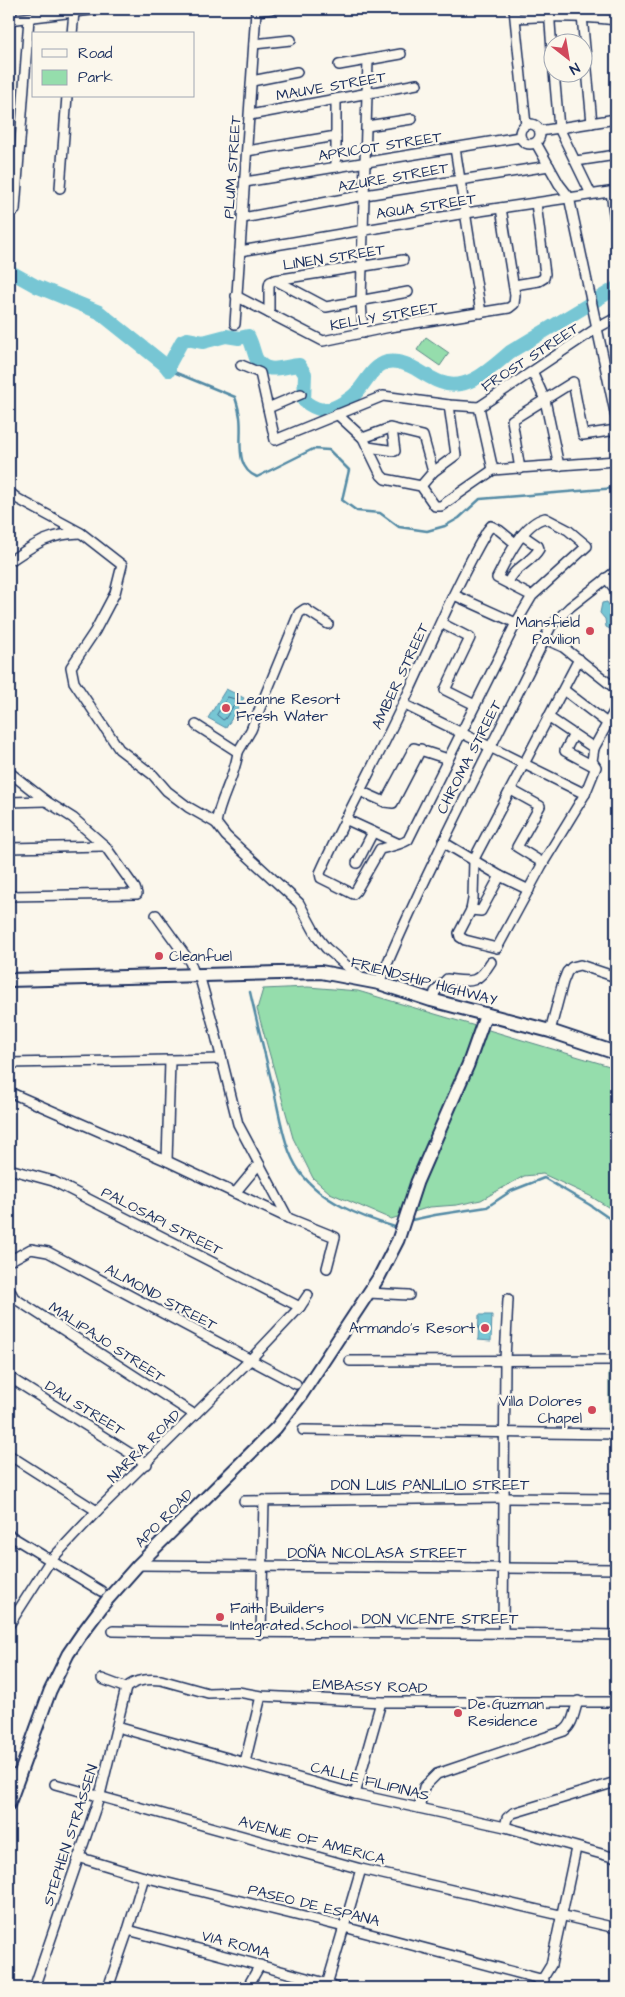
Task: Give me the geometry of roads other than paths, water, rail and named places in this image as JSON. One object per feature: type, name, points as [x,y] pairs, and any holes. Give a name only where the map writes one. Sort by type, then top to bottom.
[{"type":"main road","name":"FRIENDSHIP HIGHWAY","points":[[9,980],[321,972],[379,983],[616,1053]]},
{"type":"street","points":[[9,20],[99,9]]},
{"type":"street","name":"PLUM STREET","points":[[235,324],[256,11],[272,9]]},
{"type":"street","points":[[72,32],[74,12]]},
{"type":"street","points":[[549,12],[551,32]]},
{"type":"street","points":[[526,125],[515,14],[549,12],[616,20]]},
{"type":"street","points":[[582,16],[592,123]]},
{"type":"street","points":[[15,210],[29,18]]},
{"type":"street","points":[[254,44],[291,40]]},
{"type":"street","points":[[339,65],[400,54]]},
{"type":"street","points":[[362,333],[361,300],[368,60]]},
{"type":"street","points":[[252,81],[297,72]]},
{"type":"street","points":[[555,82],[559,128],[592,194]]},
{"type":"street","name":"MAUVE STREET","points":[[250,115],[417,84]]},
{"type":"street","points":[[60,188],[66,98]]},
{"type":"street","points":[[336,99],[336,167]]},
{"type":"street","points":[[367,126],[412,119]]},
{"type":"street","points":[[540,131],[616,120]]},
{"type":"street","points":[[533,124],[540,131],[540,137],[536,143],[526,144],[520,137],[522,128],[526,125],[533,124]]},
{"type":"street","points":[[248,151],[336,136]]},
{"type":"street","name":"APRICOT STREET","points":[[245,182],[520,137]]},
{"type":"street","points":[[536,143],[562,190],[569,197],[589,296],[614,400],[616,417]]},
{"type":"street","points":[[455,148],[481,313]]},
{"type":"street","points":[[576,161],[616,155]]},
{"type":"street","name":"AZURE STREET","points":[[243,218],[365,195],[549,166]]},
{"type":"street","points":[[614,191],[616,228]]},
{"type":"street","name":"AQUA STREET","points":[[240,251],[466,213],[614,191]]},
{"type":"street","points":[[501,208],[514,285],[539,281],[544,278],[536,203]]},
{"type":"street","name":"LINEN STREET","points":[[269,313],[269,286],[270,282],[275,280],[403,260]]},
{"type":"street","points":[[275,280],[326,307],[408,292]]},
{"type":"street","name":"KELLY STREET","points":[[236,296],[323,341],[509,308],[514,304],[514,285]]},
{"type":"street","name":"FROST STREET","points":[[241,365],[260,373],[275,440],[383,396],[479,407],[533,373],[597,328],[616,318]]},
{"type":"street","points":[[533,373],[545,400],[559,466]]},
{"type":"street","points":[[520,470],[512,420],[574,382],[583,435],[616,430]]},
{"type":"street","points":[[268,408],[301,394]]},
{"type":"street","points":[[421,486],[433,472],[456,455],[449,405]]},
{"type":"street","points":[[479,407],[492,470]]},
{"type":"street","points":[[337,414],[366,443],[381,475],[385,479],[421,486],[435,506],[441,506],[492,470],[520,470],[616,462]]},
{"type":"street","points":[[366,443],[392,429],[423,436],[433,472]]},
{"type":"street","points":[[366,443],[395,451],[392,429]]},
{"type":"street","points":[[9,492],[81,533],[122,565],[115,594],[95,631],[71,667],[74,682],[119,749],[153,775],[167,791],[188,807],[216,823],[226,836],[299,903],[318,938],[326,948],[362,979]]},
{"type":"street","name":"AMBER STREET","points":[[515,543],[491,526],[482,538],[403,704],[345,819],[321,870],[321,878],[353,894],[356,892],[380,849],[408,840],[516,623],[532,596],[587,546],[568,530],[544,518],[539,519],[522,535]]},
{"type":"street","points":[[13,559],[44,539],[64,534],[81,533]]},
{"type":"street","points":[[508,583],[513,574],[534,558],[539,549],[538,546],[522,535],[515,543],[497,578],[532,596]]},
{"type":"street","name":"CHROMA STREET","points":[[379,983],[443,842],[550,626],[616,570]]},
{"type":"street","points":[[606,578],[616,590]]},
{"type":"street","points":[[454,595],[516,623]]},
{"type":"street","points":[[216,823],[218,810],[234,770],[238,752],[251,730],[299,613],[305,609],[328,624]]},
{"type":"street","points":[[441,623],[470,638],[445,690],[476,705]]},
{"type":"street","points":[[545,639],[563,647],[616,689]]},
{"type":"street","points":[[579,659],[474,859],[473,899],[471,910],[459,933],[460,937],[497,948],[585,794],[596,767]]},
{"type":"street","points":[[564,690],[607,723]]},
{"type":"street","points":[[403,704],[585,794]]},
{"type":"street","points":[[596,767],[592,761],[594,748],[616,708]]},
{"type":"street","points":[[548,717],[594,748]]},
{"type":"street","points":[[196,725],[238,752]]},
{"type":"street","points":[[574,736],[565,751],[596,767]]},
{"type":"street","points":[[360,790],[385,802],[414,748],[448,759]]},
{"type":"street","points":[[9,772],[46,801],[73,818],[104,846],[135,888],[137,894],[9,896]]},
{"type":"street","points":[[511,790],[540,806],[517,848],[544,863]]},
{"type":"street","points":[[9,802],[46,801]]},
{"type":"street","points":[[345,819],[397,843]]},
{"type":"street","points":[[367,870],[354,861],[373,832]]},
{"type":"street","points":[[443,842],[500,876],[529,890]]},
{"type":"street","points":[[9,848],[104,846]]},
{"type":"street","points":[[471,910],[481,910],[500,876]]},
{"type":"street","points":[[156,914],[190,962],[197,976],[222,1059],[238,1124],[288,1218]]},
{"type":"street","points":[[433,1000],[435,992],[447,979],[468,982],[476,979],[484,973],[492,962]]},
{"type":"street","points":[[550,1032],[563,982],[567,972],[572,967],[580,965],[616,977]]},
{"type":"street","name":"APO ROAD","points":[[9,1804],[14,1775],[68,1654],[107,1600],[138,1566],[276,1428],[300,1397],[379,1277],[398,1240],[417,1182],[468,1065],[486,1014]]},
{"type":"street","points":[[9,1062],[222,1059]]},
{"type":"street","points":[[167,1161],[170,1061]]},
{"type":"street","points":[[9,1092],[167,1161],[288,1218],[335,1237],[326,1268]]},
{"type":"street","points":[[234,1193],[258,1164]]},
{"type":"street","name":"PALOSAPI STREET","points":[[9,1169],[52,1181],[300,1307]]},
{"type":"street","name":"ALMOND STREET","points":[[10,1263],[31,1249],[48,1252],[296,1384]]},
{"type":"street","name":"MALIPAJO STREET","points":[[9,1289],[14,1298],[195,1416]]},
{"type":"street","points":[[368,1293],[409,1295]]},
{"type":"street","name":"NARRA ROAD","points":[[9,1625],[50,1561],[250,1360],[300,1307],[308,1295]]},
{"type":"street","points":[[503,1632],[505,1567],[505,1360],[508,1299]]},
{"type":"street","points":[[350,1361],[616,1360]]},
{"type":"street","name":"DAU STREET","points":[[9,1376],[147,1464]]},
{"type":"street","points":[[303,1430],[616,1434]]},
{"type":"street","points":[[9,1455],[98,1511]]},
{"type":"street","name":"DON LUIS PANLILIO STREET","points":[[244,1501],[616,1498]]},
{"type":"street","points":[[261,1634],[264,1500]]},
{"type":"street","points":[[9,1536],[101,1591]]},
{"type":"street","name":"DOÑA NICOLASA STREET","points":[[138,1566],[616,1569]]},
{"type":"street","name":"DON VICENTE STREET","points":[[114,1631],[261,1634],[503,1632],[616,1635]]},
{"type":"street","points":[[102,1679],[126,1688]]},
{"type":"street","name":"EMBASSY ROAD","points":[[126,1688],[134,1682],[161,1680],[201,1692],[220,1694],[238,1692],[261,1696],[381,1702],[616,1702]]},
{"type":"street","name":"STEPHEN STRASSEN","points":[[34,1988],[100,1795],[126,1688]]},
{"type":"street","points":[[245,1762],[261,1696]]},
{"type":"street","points":[[355,1794],[381,1702]]},
{"type":"street","points":[[419,1808],[424,1787],[437,1774],[564,1731],[569,1728],[578,1702]]},
{"type":"street","name":"CALLE FILIPINAS","points":[[117,1727],[355,1794],[505,1828],[616,1858]]},
{"type":"street","points":[[505,1828],[507,1818],[513,1814],[616,1782]]},
{"type":"street","name":"AVENUE OF AMERICA","points":[[56,1784],[361,1869],[616,1928]]},
{"type":"street","points":[[537,1988],[544,1980],[551,1965],[576,1848]]},
{"type":"street","name":"PASEO DE ESPANA","points":[[78,1857],[144,1877],[544,1980]]},
{"type":"street","points":[[330,1987],[344,1927],[361,1869]]},
{"type":"street","points":[[108,1988],[144,1877]]},
{"type":"street","name":"VIA ROMA","points":[[128,1930],[260,1965],[330,1987]]},
{"type":"street","points":[[247,1988],[260,1965]]},
{"type":"water","points":[[607,602],[615,615],[616,632],[606,627],[605,619],[600,613],[602,603]]},
{"type":"water","name":"Leanne Resort Fresh Water","points":[[226,689],[244,698],[226,728],[208,718]]},
{"type":"water","name":"Armando's Resort","points":[[479,1315],[492,1315],[491,1341],[478,1340]]},
{"type":"waterway","points":[[9,271],[36,286],[99,312],[169,370]]},
{"type":"waterway","points":[[169,370],[169,365],[182,341],[187,339],[203,342],[226,336],[239,338],[248,336],[256,358],[265,367],[276,369],[299,365],[305,374],[304,401],[313,407],[325,410],[339,405],[353,396],[374,371],[387,362],[406,364],[440,382],[450,385],[469,382],[487,371],[510,352],[616,288]]},
{"type":"waterway","points":[[169,370],[235,397],[241,425],[242,459],[245,466],[257,477],[313,449],[329,450],[349,470],[342,500],[357,511],[380,513],[399,527],[427,531],[445,526],[459,518],[480,499],[616,488]]},
{"type":"waterway","points":[[250,992],[284,1136],[300,1172],[319,1192],[343,1207],[382,1223],[395,1227],[398,1226]]},
{"type":"waterway","points":[[407,1221],[487,1207],[511,1191],[544,1178],[616,1223]]},
{"type":"place","name":"Mansfield Pavilion","points":[[590,631]]},
{"type":"place","name":"Leanne Resort Fresh Water","points":[[226,708]]},
{"type":"place","name":"Cleanfuel","points":[[159,956]]},
{"type":"place","name":"Armando's Resort","points":[[485,1328]]},
{"type":"place","name":"Villa Dolores Chapel","points":[[592,1410]]},
{"type":"place","name":"Faith Builders Integrated School","points":[[220,1617]]},
{"type":"place","name":"De Guzman Residence","points":[[458,1713]]}]
